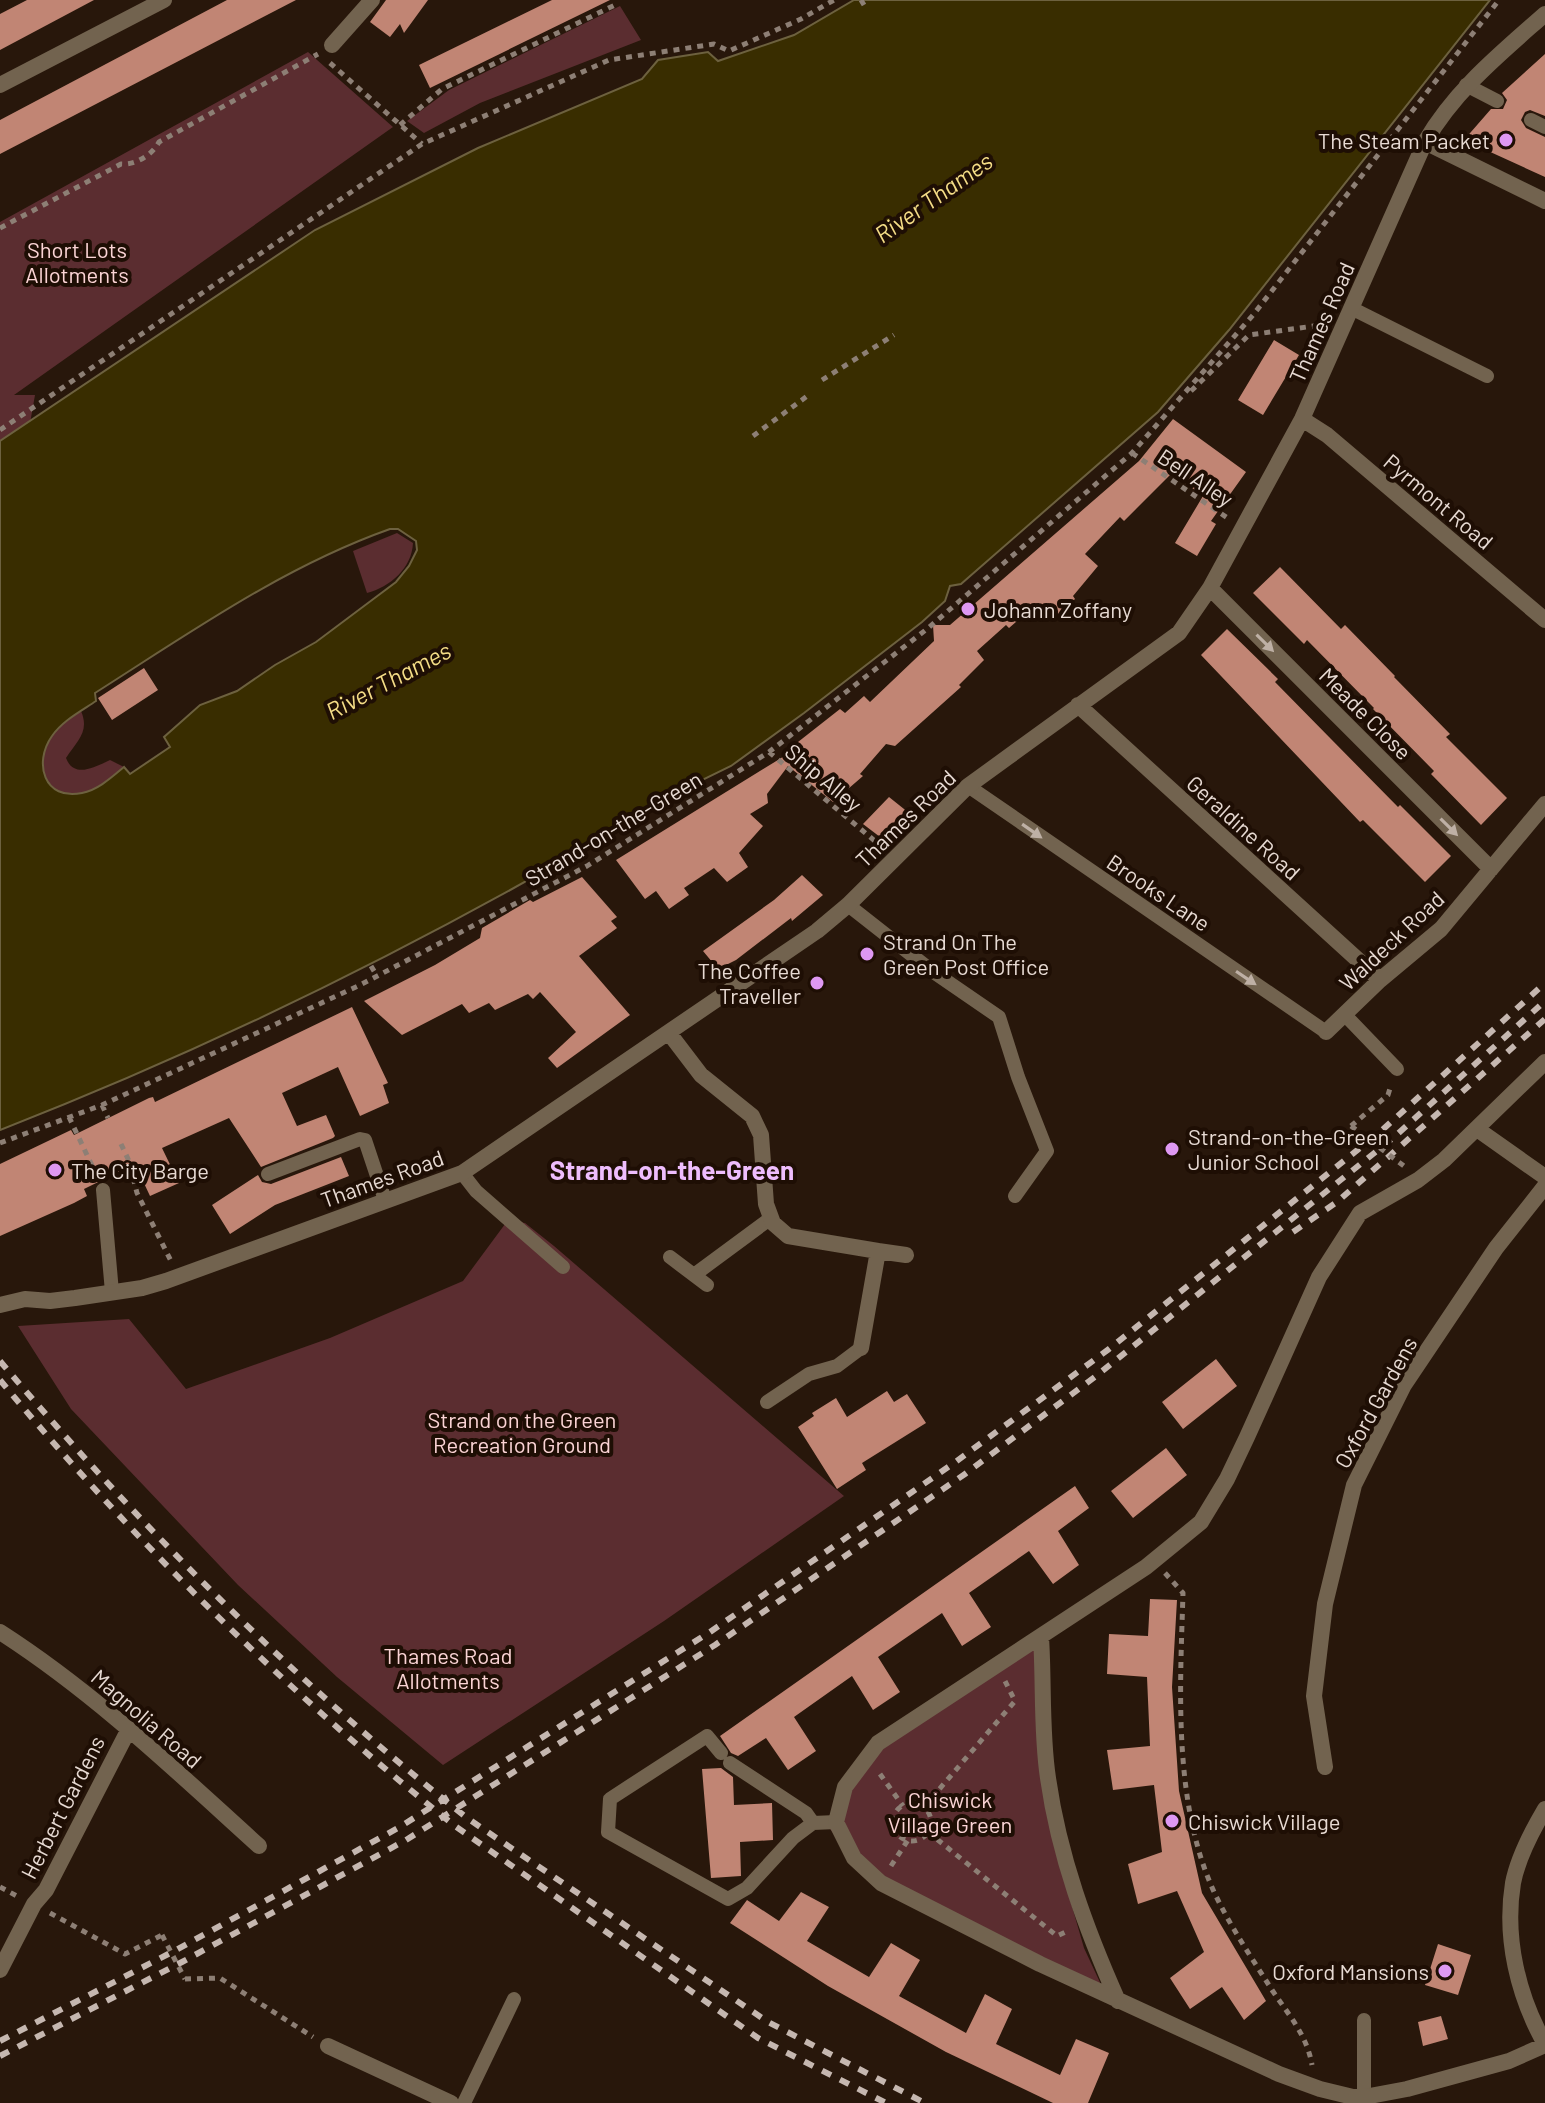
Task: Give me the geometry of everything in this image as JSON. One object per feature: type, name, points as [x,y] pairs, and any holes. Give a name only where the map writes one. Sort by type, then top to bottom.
[{"type":"street","points":[[0,85],[164,0]]},
{"type":"street","points":[[332,45],[372,0]]},
{"type":"street","name":"Thames Road","points":[[0,1305],[25,1299],[50,1301],[166,1281],[462,1173],[817,931],[848,905],[968,786],[1179,633],[1210,588],[1302,419],[1425,142],[1466,85],[1545,14]]},
{"type":"street","points":[[1425,142],[1545,201]]},
{"type":"street","name":"Pyrmont Road","points":[[1302,419],[1327,435],[1545,620]]},
{"type":"street","name":"Meade Close","points":[[1210,588],[1491,869]]},
{"type":"street","name":"Geraldine Road","points":[[1078,705],[1380,980]]},
{"type":"street","name":"Waldeck Road","points":[[1326,1032],[1380,980],[1441,929],[1545,804]]},
{"type":"street","points":[[669,1033],[701,1075],[752,1116],[761,1135],[766,1204],[773,1223],[788,1236],[906,1255]]},
{"type":"street","points":[[1545,1062],[1444,1160],[1418,1180],[1360,1213],[1319,1277],[1227,1479],[1201,1522],[1154,1560],[878,1743],[845,1787],[836,1822],[854,1858],[881,1883],[1118,2001],[1329,2097],[1364,2097],[1407,2089],[1509,2061],[1545,2045],[1531,2019],[1511,1944],[1513,1881],[1529,1836],[1545,1809]]},
{"type":"street","points":[[1477,1129],[1545,1177]]},
{"type":"street","name":"Oxford Gardens","points":[[1325,1767],[1314,1696],[1325,1604],[1354,1485],[1404,1385],[1496,1248],[1545,1186]]},
{"type":"street","points":[[861,1348],[878,1251]]},
{"type":"street","name":"Magnolia Road","points":[[0,1632],[63,1674],[259,1846]]},
{"type":"street","points":[[1041,1637],[1048,1776],[1064,1860],[1118,2001]]},
{"type":"street","name":"Herbert Gardens","points":[[0,1970],[34,1904],[46,1890],[129,1729]]},
{"type":"street","points":[[328,2046],[451,2103]]},
{"type":"lane","points":[[1466,85],[1497,101]]},
{"type":"lane","points":[[1351,308],[1487,376]]},
{"type":"lane","name":"Brooks Lane","points":[[968,786],[1326,1032]]},
{"type":"lane","points":[[848,905],[932,971],[999,1017],[1047,1151],[1015,1196]]},
{"type":"lane","points":[[1344,1014],[1397,1069]]},
{"type":"lane","points":[[268,1174],[360,1139],[365,1140],[385,1200]]},
{"type":"lane","points":[[462,1173],[476,1191],[563,1267]]},
{"type":"lane","points":[[103,1190],[112,1292]]},
{"type":"lane","points":[[694,1275],[771,1218]]},
{"type":"lane","points":[[670,1257],[707,1285]]},
{"type":"lane","points":[[767,1402],[809,1374],[837,1366],[861,1348]]},
{"type":"lane","points":[[813,1823],[806,1813],[726,1758],[707,1736],[610,1799],[608,1832],[728,1899],[747,1888],[793,1838],[813,1823],[836,1822]]},
{"type":"lane","points":[[464,2103],[514,1999]]},
{"type":"lane","points":[[1364,2020],[1364,2097]]},
{"type":"path","points":[[0,430],[422,144],[609,60],[714,44],[729,51],[801,19],[834,0]]},
{"type":"path","points":[[1164,417],[1253,315],[1412,116],[1499,0]]},
{"type":"path","points":[[400,125],[442,89],[617,4]]},
{"type":"path","points":[[0,228],[121,164],[132,165],[155,150],[159,142],[319,53],[422,144]]},
{"type":"path","points":[[1164,417],[1249,335],[1326,325]]},
{"type":"path","points":[[822,380],[894,335]]},
{"type":"path","points":[[753,436],[810,394]]},
{"type":"path","name":"Strand-on-the-Green","points":[[0,1143],[102,1105],[377,976],[587,866],[769,752],[927,629],[1132,453],[1164,417]]},
{"type":"path","name":"Bell Alley","points":[[1132,453],[1243,528]]},
{"type":"path","name":"Ship Alley","points":[[769,752],[895,858]]},
{"type":"path","points":[[371,966],[377,976]]},
{"type":"path","points":[[1388,1095],[1351,1126],[1404,1166]]},
{"type":"path","points":[[102,1105],[108,1118]]},
{"type":"path","points":[[69,1117],[103,1190]]},
{"type":"path","points":[[121,1144],[137,1193],[171,1262]]},
{"type":"path","points":[[1154,1560],[1183,1593],[1179,1709],[1192,1824],[1202,1862],[1220,1904],[1301,2032],[1311,2057],[1311,2087]]},
{"type":"path","points":[[924,1807],[1015,1701],[997,1666]]},
{"type":"path","points":[[867,1757],[903,1806]]},
{"type":"path","points":[[911,1803],[924,1807],[931,1822],[928,1832],[921,1838],[908,1840],[899,1835],[894,1822],[896,1813],[911,1803]]},
{"type":"path","points":[[928,1832],[1057,1936],[1086,1924]]},
{"type":"path","points":[[881,1883],[908,1840]]},
{"type":"path","points":[[0,1887],[125,1954],[162,1935],[185,1979],[220,1978],[328,2046]]},
{"type":"green space","points":[[620,6],[641,40],[480,103],[424,133],[407,121],[449,90]]},
{"type":"green space","name":"Short Lots Allotments","points":[[308,52],[393,127],[14,395],[35,395],[29,429],[0,456],[0,222]]},
{"type":"green space","points":[[397,533],[413,543],[409,561],[391,581],[367,593],[353,551]]},
{"type":"green space","points":[[81,711],[83,731],[66,758],[70,764],[85,770],[110,760],[124,767],[93,789],[69,794],[50,785],[45,777],[43,756],[52,735]]},
{"type":"green space","name":"Strand on the Green Recreation Ground","points":[[508,1220],[525,1223],[554,1246],[844,1496],[664,1621],[443,1765],[337,1677],[238,1585],[71,1409],[18,1326],[129,1319],[186,1389],[330,1338],[463,1281]]},
{"type":"green space","name":"Chiswick Village Green","points":[[1037,1635],[1058,1858],[1084,1948],[1104,1991],[855,1862],[827,1825],[877,1739]]},
{"type":"water","name":"River Thames","points":[[854,0],[1490,0],[1229,330],[1158,412],[961,584],[950,586],[945,601],[922,622],[804,713],[731,766],[651,805],[645,813],[567,858],[409,944],[248,1024],[0,1130],[0,441],[315,230],[478,148],[642,79],[658,60],[708,52],[718,61],[794,35]],"holes":[[[390,529],[398,529],[416,541],[417,550],[409,566],[396,582],[316,642],[237,691],[200,705],[164,737],[170,747],[130,774],[124,767],[99,786],[82,793],[69,794],[51,786],[43,768],[46,747],[61,726],[96,701],[95,693],[202,624],[275,582],[351,544]]]},
{"type":"building","points":[[27,0],[94,0],[0,50],[0,14]]},
{"type":"building","points":[[227,0],[296,0],[0,154],[0,120]]},
{"type":"building","points":[[386,0],[428,0],[404,33],[400,24],[390,37],[370,22]]},
{"type":"building","points":[[552,0],[610,0],[430,88],[419,65]]},
{"type":"building","points":[[1545,54],[1545,116],[1530,110],[1521,120],[1526,128],[1545,137],[1545,177],[1464,140],[1491,109],[1503,109],[1507,100],[1502,93]]},
{"type":"building","points":[[1274,340],[1299,355],[1263,415],[1238,400]]},
{"type":"building","points":[[1173,419],[1246,472],[1211,521],[1216,524],[1197,556],[1175,543],[1203,496],[1172,473],[1124,521],[1120,517],[1085,554],[1098,566],[1073,596],[1075,599],[1053,620],[1038,603],[1009,628],[1006,625],[977,651],[984,660],[959,685],[961,687],[895,746],[886,744],[860,774],[863,776],[833,802],[788,766],[767,794],[768,803],[750,814],[763,826],[739,853],[748,867],[727,882],[714,868],[684,888],[689,895],[669,909],[656,891],[645,899],[616,860],[786,755],[784,753],[840,709],[845,713],[864,696],[870,702],[934,641],[933,625],[950,625],[1139,461]]},
{"type":"building","points":[[1280,567],[1341,629],[1345,625],[1450,734],[1446,737],[1507,798],[1481,825],[1431,774],[1434,771],[1374,708],[1307,640],[1304,644],[1253,593]]},
{"type":"building","points":[[1227,629],[1398,807],[1400,805],[1451,856],[1425,882],[1363,820],[1360,822],[1201,655]]},
{"type":"building","points":[[144,668],[158,690],[112,720],[98,698]]},
{"type":"building","points":[[889,797],[909,813],[884,840],[863,824]]},
{"type":"building","points":[[802,875],[823,895],[792,921],[791,918],[736,960],[718,969],[703,951],[774,900]]},
{"type":"building","points":[[582,877],[617,917],[611,921],[617,928],[579,956],[630,1015],[557,1068],[548,1058],[576,1032],[540,992],[533,999],[528,994],[495,1010],[489,1003],[469,1013],[462,1004],[402,1035],[364,1001],[480,938],[482,928],[530,900],[533,902]]},
{"type":"building","points":[[352,1007],[388,1083],[383,1085],[389,1103],[360,1116],[338,1067],[282,1093],[297,1126],[326,1115],[335,1136],[333,1138],[261,1167],[229,1118],[162,1148],[179,1183],[150,1196],[135,1164],[84,1189],[87,1196],[74,1203],[0,1236],[0,1164],[71,1130],[74,1135],[149,1098],[153,1097],[155,1102]]},
{"type":"building","points":[[341,1157],[349,1176],[275,1205],[230,1234],[212,1205],[258,1175],[262,1182],[271,1184]]},
{"type":"building","points":[[1216,1359],[1237,1386],[1183,1429],[1162,1402]]},
{"type":"building","points":[[887,1391],[894,1402],[907,1394],[926,1423],[862,1463],[866,1470],[837,1489],[798,1427],[814,1416],[812,1413],[836,1398],[847,1417]]},
{"type":"building","points":[[1166,1448],[1187,1475],[1133,1518],[1111,1491]]},
{"type":"building","points":[[1075,1486],[1089,1508],[1058,1531],[1079,1565],[1053,1584],[1029,1551],[969,1593],[991,1627],[962,1646],[942,1613],[878,1657],[900,1692],[873,1710],[852,1676],[794,1717],[816,1751],[788,1770],[766,1738],[738,1756],[731,1753],[720,1736]]},
{"type":"building","name":"Chiswick Village","points":[[1150,1599],[1177,1600],[1172,1687],[1179,1791],[1202,1893],[1266,2001],[1244,2020],[1222,1987],[1190,2009],[1170,1978],[1204,1952],[1177,1891],[1138,1904],[1128,1864],[1162,1852],[1154,1785],[1113,1790],[1107,1750],[1150,1746],[1147,1677],[1107,1674],[1109,1634],[1148,1636]]},
{"type":"building","points":[[721,1768],[733,1777],[734,1805],[772,1803],[773,1840],[740,1842],[741,1876],[711,1878],[702,1769]]},
{"type":"building","points":[[801,1892],[829,1907],[807,1941],[869,1977],[891,1943],[920,1960],[899,1996],[966,2033],[985,1994],[1012,2009],[996,2044],[1060,2075],[1076,2039],[1109,2053],[1088,2103],[1053,2103],[946,2052],[828,1986],[730,1923],[747,1900],[779,1921]]},
{"type":"building","name":"Oxford Mansions","points":[[1438,1944],[1471,1955],[1458,1995],[1425,1985]]},
{"type":"building","points":[[1441,2016],[1448,2039],[1423,2046],[1418,2022]]},
{"type":"railway","points":[[0,2041],[176,1950],[398,1828],[710,1632],[954,1463],[1109,1349],[1380,1132],[1545,983]]},
{"type":"railway","points":[[0,2056],[182,1962],[406,1840],[715,1645],[965,1474],[1096,1376],[1393,1138],[1545,1001]]},
{"type":"railway","points":[[1293,1232],[1337,1202],[1545,1019]]},
{"type":"railway","points":[[0,1361],[109,1484],[222,1601],[341,1712],[467,1818],[768,2022],[925,2103]]},
{"type":"railway","points":[[0,1380],[105,1500],[216,1615],[333,1723],[455,1826],[758,2038],[886,2103]]},
{"type":"place","name":"The Steam Packet","points":[[1506,140]]},
{"type":"place","name":"Johann Zoffany","points":[[968,609]]},
{"type":"place","name":"Strand On The Green Post Office","points":[[867,954]]},
{"type":"place","name":"The Coffee Traveller","points":[[817,983]]},
{"type":"place","name":"Strand-on-the-Green Junior School","points":[[1172,1149]]},
{"type":"place","name":"The City Barge","points":[[55,1170]]},
{"type":"place","name":"Chiswick Village","points":[[1172,1821]]},
{"type":"place","name":"Oxford Mansions","points":[[1445,1971]]},
{"type":"district","name":"Strand-on-the-Green","points":[[672,1169]]},
{"type":"park label","name":"Thames Road Allotments","points":[[448,1668]]}]
